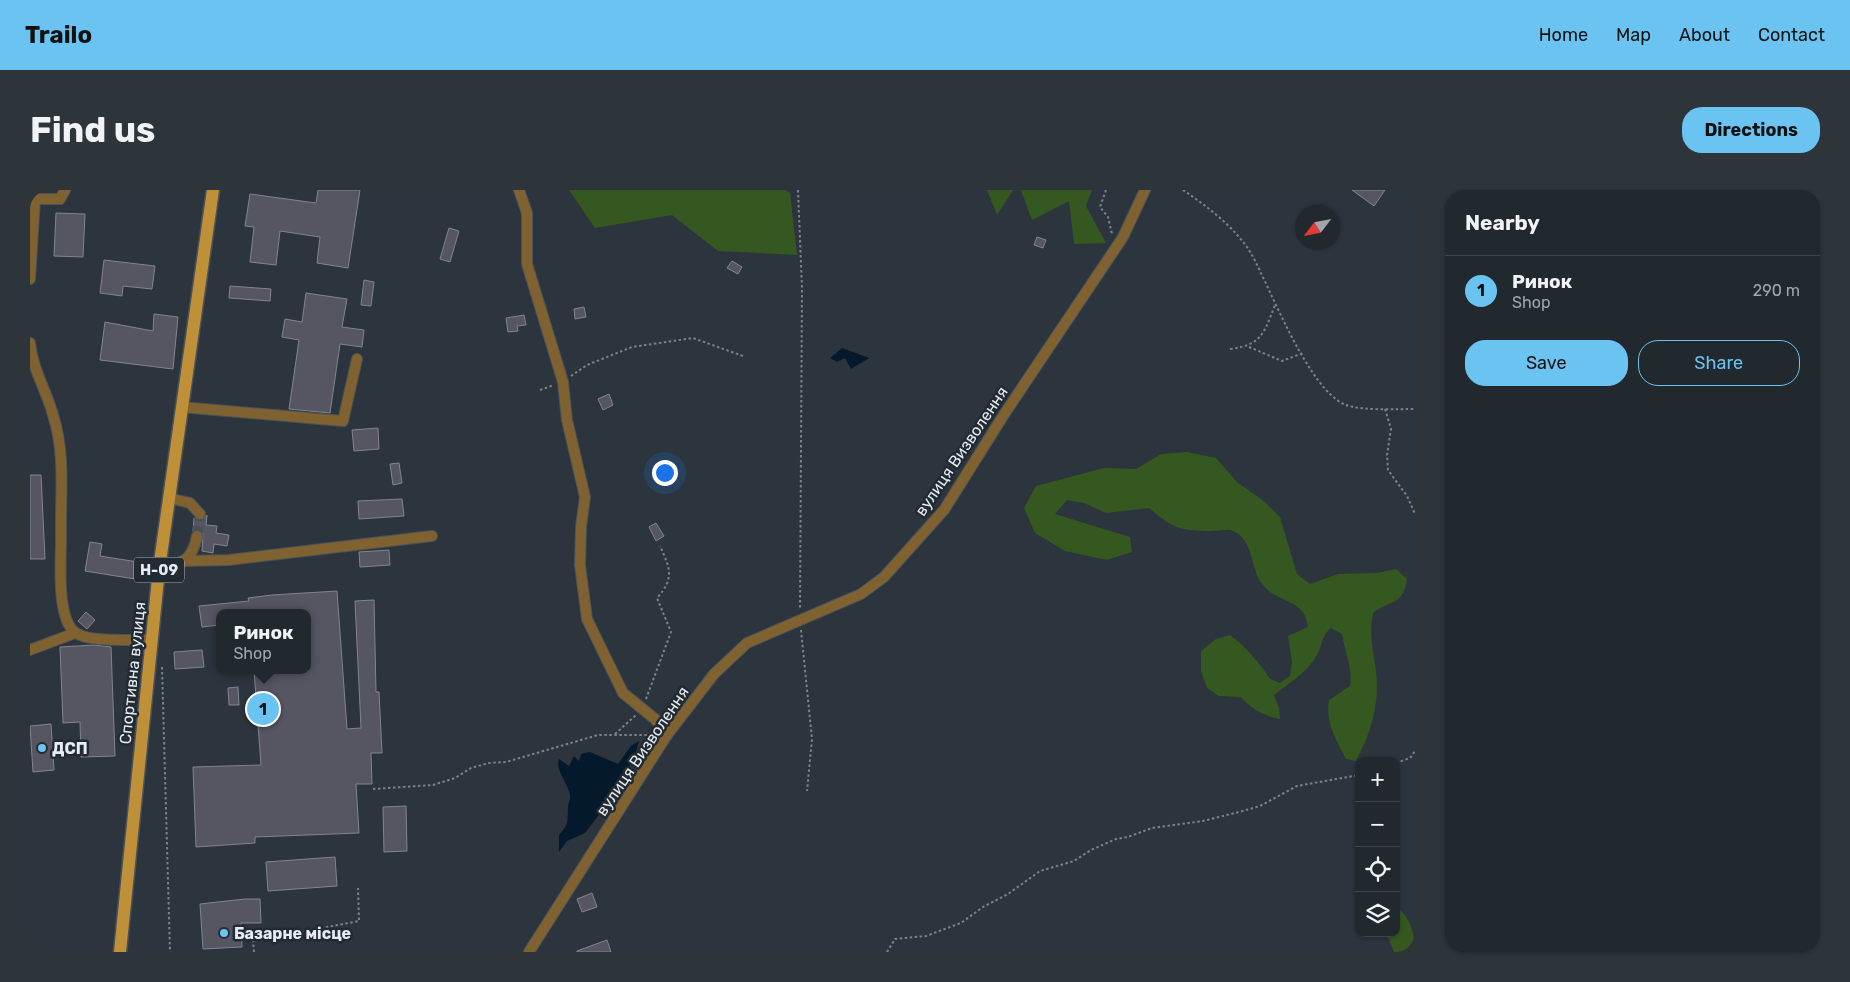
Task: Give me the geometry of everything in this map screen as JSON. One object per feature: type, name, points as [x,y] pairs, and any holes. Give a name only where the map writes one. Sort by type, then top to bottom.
[{"type":"main road","name":"Спортивна вулиця","points":[[120,952],[159,569],[213,190]]},
{"type":"street","points":[[30,279],[35,200],[60,198],[65,190]]},
{"type":"street","points":[[519,190],[527,213],[527,264],[563,382],[567,420],[585,497],[581,528],[580,565],[588,619],[623,692],[655,719],[667,735]]},
{"type":"street","name":"вулиця Визволення","points":[[529,952],[667,735],[714,674],[747,643],[861,594],[884,577],[944,510],[1005,413],[1115,249],[1145,190]]},
{"type":"street","points":[[30,343],[32,364],[53,414],[62,457],[61,582],[65,618],[75,633],[88,638],[151,640]]},
{"type":"street","points":[[182,407],[344,421],[357,359]]},
{"type":"street","points":[[169,498],[190,503],[200,514]]},
{"type":"street","points":[[184,561],[194,552],[197,536]]},
{"type":"street","points":[[159,569],[184,561],[229,560],[432,536]]},
{"type":"street","points":[[30,650],[75,633]]},
{"type":"path","points":[[798,190],[802,288],[800,621],[812,739],[807,791]]},
{"type":"path","points":[[1106,190],[1100,208],[1108,217],[1115,249]]},
{"type":"path","points":[[1183,190],[1229,226],[1251,254],[1275,305],[1322,386],[1346,405],[1385,409],[1415,409]]},
{"type":"path","points":[[1249,347],[1264,331],[1275,305]]},
{"type":"path","points":[[540,390],[563,382],[587,365],[632,347],[693,338],[743,356]]},
{"type":"path","points":[[1230,349],[1249,347],[1282,361],[1302,353]]},
{"type":"path","points":[[1385,409],[1391,429],[1387,455],[1388,470],[1407,496],[1415,514]]},
{"type":"path","points":[[616,734],[643,708],[671,632],[657,598],[668,586],[670,568],[660,546]]},
{"type":"path","points":[[162,661],[170,952]]},
{"type":"path","points":[[373,789],[433,785],[455,778],[471,768],[489,763],[506,762],[598,735],[667,735]]},
{"type":"path","points":[[1400,762],[1410,758],[1415,751]]},
{"type":"path","points":[[887,952],[895,939],[926,936],[961,923],[983,906],[1008,894],[1040,871],[1074,861],[1091,850],[1116,839],[1128,838],[1152,828],[1203,821],[1239,812],[1260,806],[1298,786],[1355,776]]},
{"type":"path","points":[[254,952],[253,941],[359,922],[358,888]]},
{"type":"green space","points":[[569,190],[785,190],[790,193],[797,255],[718,251],[672,215],[595,228]]},
{"type":"green space","points":[[987,190],[1013,190],[997,215]]},
{"type":"green space","points":[[1021,190],[1092,190],[1086,206],[1106,243],[1074,244],[1069,201],[1032,220]]},
{"type":"green space","points":[[1187,452],[1216,458],[1237,482],[1265,502],[1280,517],[1297,574],[1310,584],[1338,574],[1377,573],[1396,569],[1407,579],[1403,593],[1399,598],[1373,613],[1371,635],[1377,695],[1370,729],[1358,757],[1355,757],[1355,761],[1346,759],[1330,723],[1329,700],[1350,686],[1351,679],[1350,666],[1342,634],[1331,628],[1323,638],[1317,655],[1308,667],[1274,695],[1279,708],[1280,719],[1258,711],[1241,697],[1219,696],[1207,688],[1201,671],[1201,651],[1216,639],[1230,635],[1252,655],[1270,679],[1280,683],[1290,676],[1292,662],[1288,636],[1308,627],[1302,611],[1290,602],[1276,596],[1263,585],[1255,570],[1248,547],[1239,534],[1231,530],[1201,531],[1177,527],[1164,520],[1149,508],[1106,513],[1084,503],[1067,500],[1055,514],[1130,537],[1132,552],[1107,560],[1065,551],[1035,533],[1024,508],[1036,486],[1104,468],[1136,469],[1161,454]]},
{"type":"green space","points":[[1400,910],[1409,921],[1415,952],[1394,952],[1388,937],[1400,937]]},
{"type":"water","points":[[842,348],[869,358],[851,369],[845,358],[837,362],[830,358]]},
{"type":"water","points":[[639,741],[634,759],[607,804],[585,833],[567,841],[559,852],[559,835],[567,822],[570,796],[560,772],[559,759],[569,766],[574,756],[579,761],[581,754],[590,752],[618,764],[631,746]]},
{"type":"building","points":[[318,190],[360,190],[348,268],[317,263],[320,237],[280,231],[276,265],[250,262],[254,227],[245,226],[250,194],[316,203]]},
{"type":"building","points":[[1352,190],[1385,190],[1374,206]]},
{"type":"building","points":[[56,213],[85,214],[83,257],[54,256]]},
{"type":"building","points":[[449,228],[459,231],[450,262],[440,259]]},
{"type":"building","points":[[1037,237],[1046,240],[1043,248],[1034,245]]},
{"type":"building","points":[[104,260],[155,266],[152,289],[123,286],[122,296],[100,293]]},
{"type":"building","points":[[732,261],[742,267],[738,274],[727,268]]},
{"type":"building","points":[[364,280],[374,282],[371,306],[361,305]]},
{"type":"building","points":[[230,286],[271,289],[270,301],[229,298]]},
{"type":"building","points":[[306,293],[347,299],[342,327],[364,330],[362,347],[340,344],[330,413],[289,409],[299,340],[282,337],[285,319],[302,322]]},
{"type":"building","points":[[584,307],[586,317],[575,319],[574,309]]},
{"type":"building","points":[[154,314],[178,317],[173,369],[100,360],[105,322],[153,331]]},
{"type":"building","points":[[524,315],[526,325],[517,326],[518,331],[508,332],[506,318]]},
{"type":"building","points":[[609,394],[613,405],[603,410],[598,399]]},
{"type":"building","points":[[378,428],[379,449],[354,451],[352,430]]},
{"type":"building","points":[[399,463],[402,483],[393,485],[390,464]]},
{"type":"building","points":[[30,475],[41,475],[45,559],[30,559]]},
{"type":"building","points":[[402,499],[404,516],[359,519],[358,501]]},
{"type":"building","points":[[207,515],[206,525],[217,526],[216,533],[229,535],[227,546],[214,544],[213,553],[202,551],[203,534],[199,530],[193,531],[194,518],[202,521]]},
{"type":"building","points":[[656,523],[664,536],[656,541],[649,527]]},
{"type":"building","points":[[90,542],[102,544],[100,556],[138,562],[135,579],[85,571]]},
{"type":"building","points":[[389,550],[390,565],[360,567],[359,552]]},
{"type":"building","points":[[337,591],[347,729],[361,728],[355,601],[374,600],[376,692],[379,692],[382,753],[371,753],[372,784],[356,784],[359,833],[255,837],[255,843],[196,847],[193,767],[261,765],[254,674],[311,674],[311,609],[216,609],[216,625],[202,627],[199,606],[249,601],[248,598]]},
{"type":"building","points":[[86,612],[95,620],[87,629],[78,621]]},
{"type":"building","points":[[94,645],[111,647],[115,756],[81,757],[80,722],[63,723],[60,647]]},
{"type":"building","points":[[202,650],[204,667],[175,669],[174,652]]},
{"type":"building","points":[[238,687],[239,705],[229,705],[228,688]]},
{"type":"building","name":"ДСП","points":[[51,724],[54,770],[33,772],[30,726]]},
{"type":"building","points":[[406,806],[407,851],[384,852],[383,807]]},
{"type":"building","points":[[335,857],[337,886],[268,891],[266,862]]},
{"type":"building","points":[[592,893],[597,907],[582,912],[577,899]]},
{"type":"building","points":[[260,899],[261,923],[241,923],[242,947],[203,949],[200,904]]},
{"type":"building","points":[[607,940],[611,952],[577,952],[577,951]]},
{"type":"tunnel","points":[[197,536],[200,514]]},
{"type":"place","name":"Ринок","points":[[263,709]]},
{"type":"place","name":"ДСП","points":[[42,748]]},
{"type":"place","name":"Базарне місце","points":[[224,933]]}]
